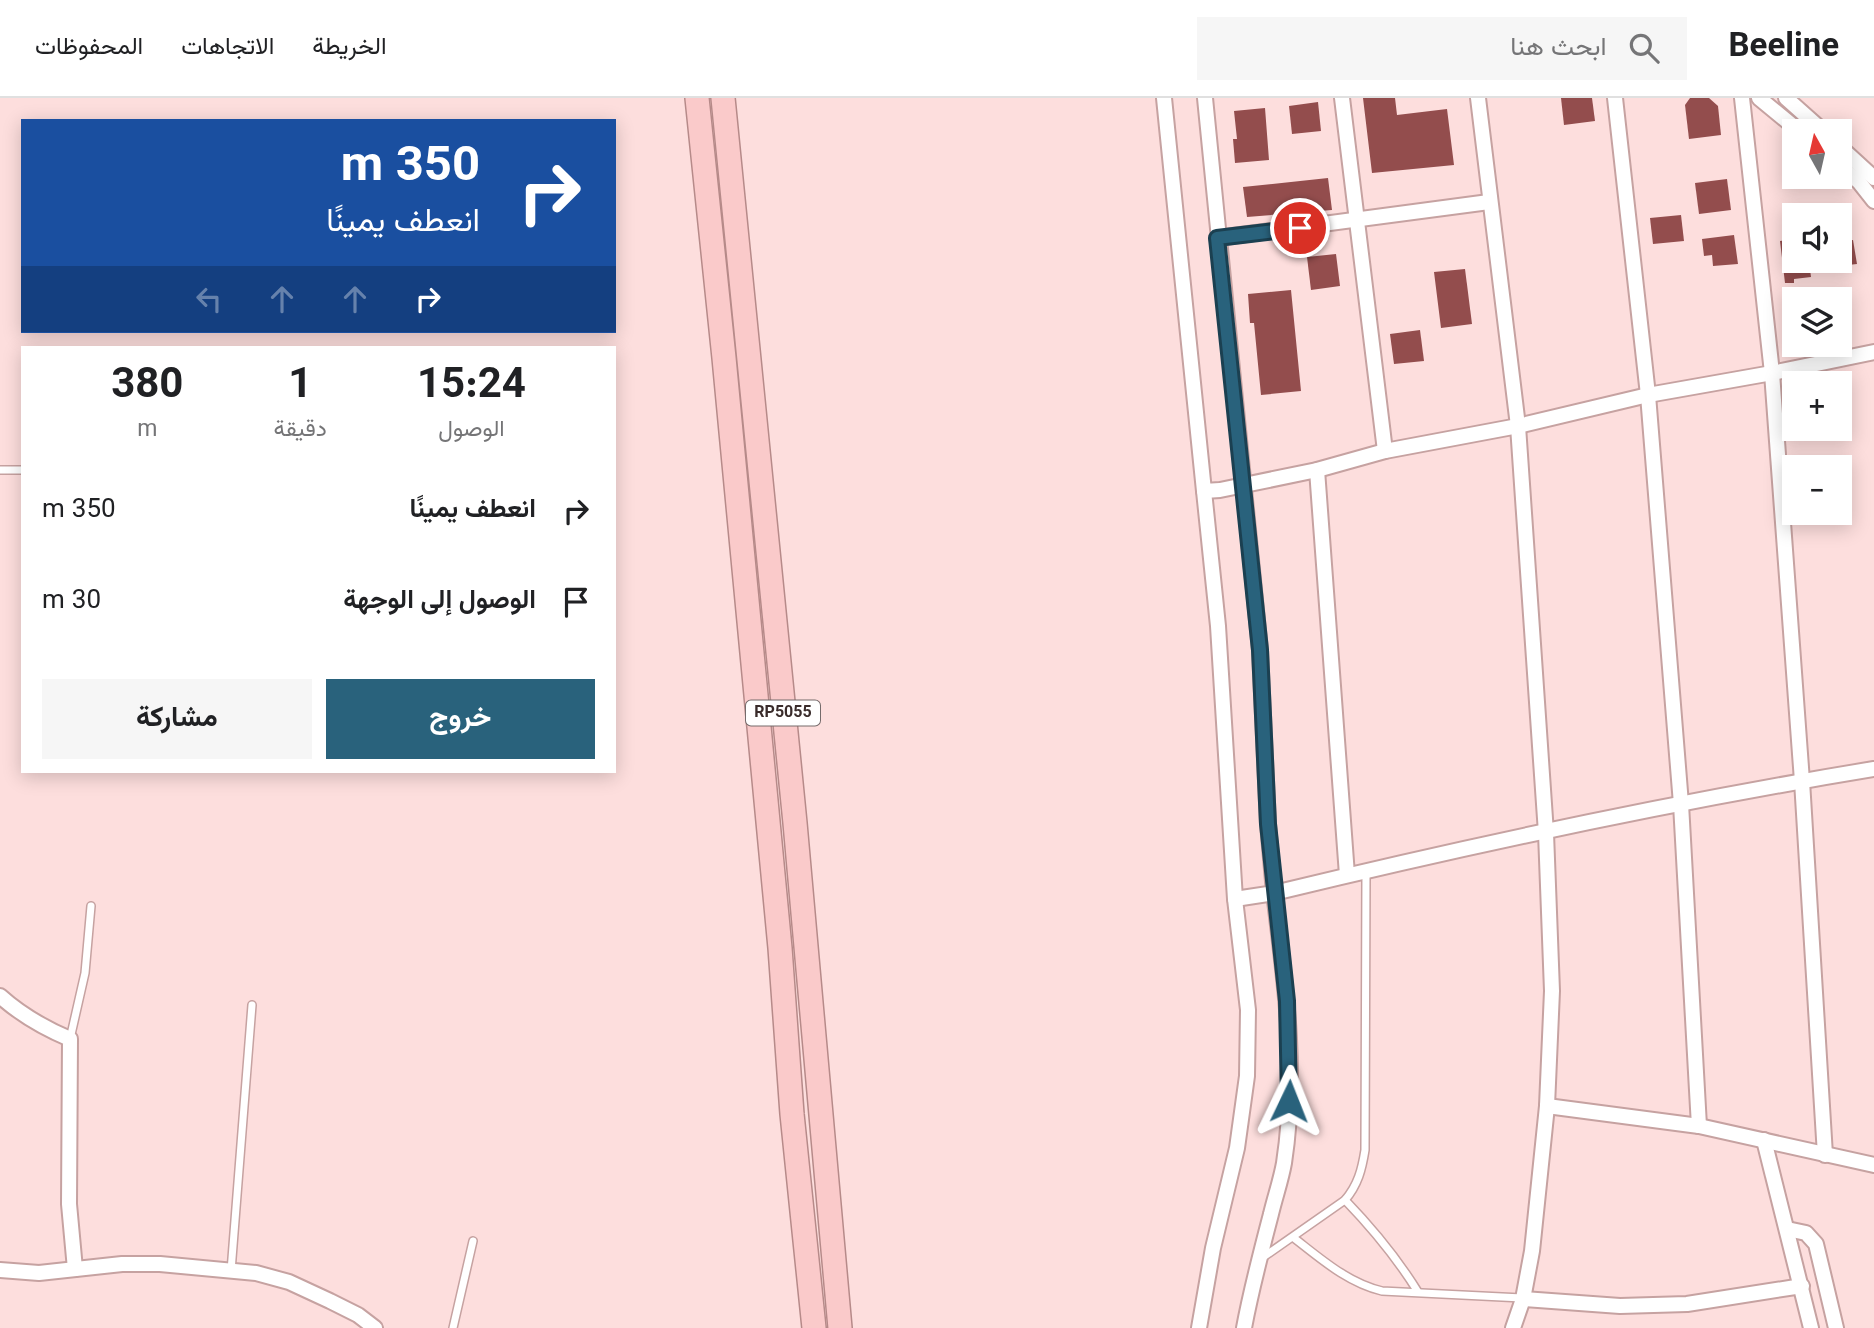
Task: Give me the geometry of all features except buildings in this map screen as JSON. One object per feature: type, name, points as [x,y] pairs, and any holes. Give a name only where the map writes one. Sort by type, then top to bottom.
[{"type":"highway","name":"RP5055","points":[[697,98],[724,358],[780,948],[792,1114],[814,1328]]},
{"type":"highway","name":"RP5055","points":[[723,98],[795,824],[840,1328]]},
{"type":"street","points":[[1164,98],[1218,626],[1236,899],[1248,1010],[1247,1076],[1237,1148],[1213,1248],[1199,1328]]},
{"type":"street","points":[[1205,98],[1260,650],[1268,824],[1287,1001],[1290,1088],[1284,1165],[1244,1328]]},
{"type":"street","points":[[1342,98],[1385,451]]},
{"type":"street","points":[[1478,98],[1518,426],[1546,832],[1552,991],[1547,1106],[1532,1251],[1523,1298],[1513,1328]]},
{"type":"street","points":[[1615,98],[1648,395],[1681,804],[1699,1126]]},
{"type":"street","points":[[1742,98],[1772,373],[1802,781],[1825,1154]]},
{"type":"street","points":[[1759,98],[1784,119]]},
{"type":"street","points":[[1786,98],[1810,119]]},
{"type":"street","points":[[1852,158],[1874,178]]},
{"type":"street","points":[[1852,176],[1874,201]]},
{"type":"street","points":[[1217,238],[1489,202]]},
{"type":"street","points":[[1204,491],[1317,470],[1385,451],[1518,426],[1648,395],[1874,352]]},
{"type":"street","points":[[1317,470],[1347,875]]},
{"type":"street","points":[[1236,899],[1681,804],[1874,769]]},
{"type":"street","points":[[0,996],[15,1010],[69,1039],[69,1204],[75,1269]]},
{"type":"street","points":[[1547,1106],[1699,1126],[1874,1165]]},
{"type":"street","points":[[1764,1140],[1811,1328]]},
{"type":"street","points":[[1787,1229],[1806,1233],[1816,1244],[1836,1328]]},
{"type":"street","points":[[0,1270],[39,1273],[122,1264],[160,1264],[256,1273],[289,1282],[358,1315],[375,1328]]},
{"type":"street","points":[[1523,1298],[1606,1305],[1674,1305],[1729,1299],[1802,1286]]},
{"type":"lane","points":[[0,470],[21,471]]},
{"type":"lane","points":[[1259,1260],[1345,1200],[1358,1180],[1365,1150],[1366,871]]},
{"type":"lane","points":[[69,1039],[85,973],[91,906]]},
{"type":"lane","points":[[231,1271],[252,1005]]},
{"type":"lane","points":[[1345,1200],[1399,1261],[1418,1292]]},
{"type":"lane","points":[[1294,1238],[1334,1269],[1370,1288],[1523,1298]]},
{"type":"lane","points":[[453,1328],[473,1241]]},
{"type":"route","points":[[1289,1101],[1287,1001],[1268,824],[1260,650],[1217,238],[1300,228]]}]
